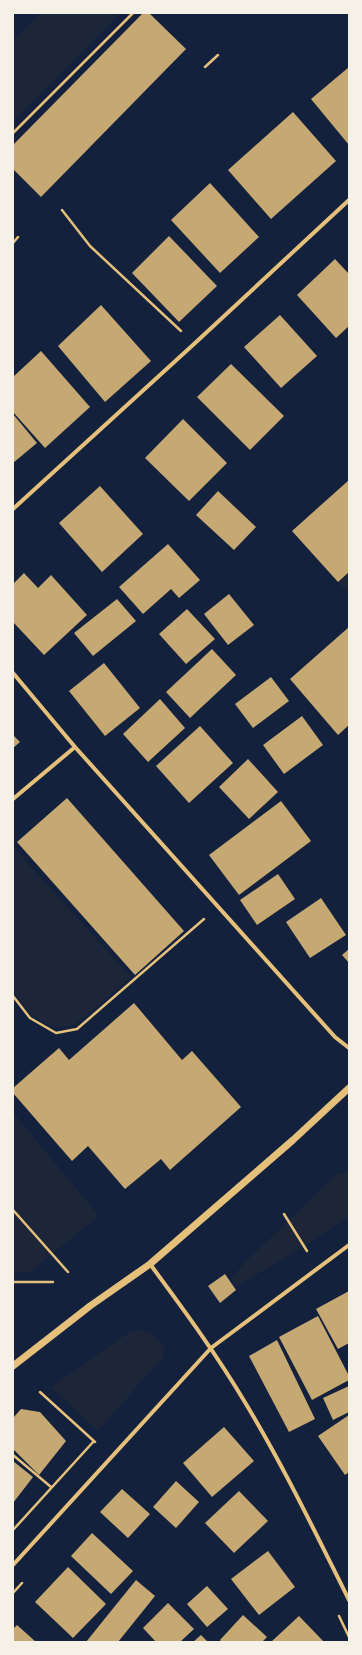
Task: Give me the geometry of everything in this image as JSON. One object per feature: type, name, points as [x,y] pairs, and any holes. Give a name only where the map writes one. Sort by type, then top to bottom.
[{"type":"street","points":[[13,509],[349,200]]},
{"type":"street","points":[[13,673],[75,747],[218,907],[335,1037],[349,1048]]},
{"type":"street","points":[[13,799],[75,747]]},
{"type":"street","points":[[13,1366],[90,1306],[150,1264],[293,1140],[349,1088]]},
{"type":"street","points":[[13,1565],[112,1459],[211,1348],[349,1245]]},
{"type":"street","points":[[150,1264],[187,1313],[247,1404],[294,1490],[349,1600]]},
{"type":"path","points":[[13,133],[133,13]]},
{"type":"path","points":[[205,67],[218,55]]},
{"type":"path","points":[[62,210],[90,246],[194,344]]},
{"type":"path","points":[[13,243],[18,237]]},
{"type":"path","points":[[13,996],[30,1018],[56,1032],[77,1028],[218,907]]},
{"type":"path","points":[[13,1210],[68,1272]]},
{"type":"path","points":[[284,1214],[317,1268]]},
{"type":"path","points":[[13,1282],[53,1282]]},
{"type":"path","points":[[40,1392],[112,1459]]},
{"type":"path","points":[[13,1530],[94,1441]]},
{"type":"path","points":[[13,1455],[51,1487]]},
{"type":"path","points":[[13,1593],[24,1582]]},
{"type":"path","points":[[335,1609],[349,1637]]},
{"type":"shaded area","points":[[41,13],[120,13],[13,122],[13,41]]},
{"type":"shaded area","points":[[349,573],[349,594],[339,583]]},
{"type":"shaded area","points":[[13,847],[131,977],[75,1025],[55,1028],[31,1015],[13,991]]},
{"type":"shaded area","points":[[13,1112],[99,1216],[30,1272],[13,1273]]},
{"type":"shaded area","points":[[349,1172],[349,1216],[310,1243],[237,1286],[231,1279],[244,1263],[337,1174]]},
{"type":"shaded area","points":[[142,1330],[151,1333],[165,1348],[163,1357],[98,1431],[51,1387],[131,1331]]},
{"type":"building","points":[[143,13],[149,13],[186,49],[41,197],[13,169],[13,145]]},
{"type":"building","points":[[349,67],[349,145],[311,99]]},
{"type":"building","points":[[293,112],[336,161],[271,219],[228,170]]},
{"type":"building","points":[[210,183],[259,237],[220,273],[171,220]]},
{"type":"building","points":[[169,236],[217,286],[179,322],[132,273]]},
{"type":"building","points":[[335,259],[349,274],[349,326],[336,338],[297,295]]},
{"type":"building","points":[[101,305],[151,361],[105,402],[58,346]]},
{"type":"building","points":[[280,315],[317,356],[281,388],[244,347]]},
{"type":"building","points":[[41,351],[90,407],[45,448],[13,412],[13,377]]},
{"type":"building","points":[[231,364],[284,416],[250,450],[197,397]]},
{"type":"building","points":[[13,414],[37,443],[13,463]]},
{"type":"building","points":[[183,419],[227,463],[189,501],[145,458]]},
{"type":"building","points":[[349,480],[349,572],[338,582],[292,531]]},
{"type":"building","points":[[100,486],[143,534],[102,572],[59,523]]},
{"type":"building","points":[[218,491],[256,527],[234,550],[196,515]]},
{"type":"building","points":[[168,544],[200,580],[179,598],[171,589],[143,614],[119,587]]},
{"type":"building","points":[[24,573],[38,588],[51,575],[87,615],[44,655],[13,622],[13,584]]},
{"type":"building","points":[[229,594],[254,625],[228,645],[204,614]]},
{"type":"building","points":[[117,599],[136,621],[93,656],[74,633]]},
{"type":"building","points":[[187,609],[215,639],[186,664],[159,634]]},
{"type":"building","points":[[349,627],[349,725],[338,735],[290,679]]},
{"type":"building","points":[[212,649],[236,675],[190,718],[166,692]]},
{"type":"building","points":[[104,663],[140,708],[105,736],[69,691]]},
{"type":"building","points":[[271,677],[289,701],[253,728],[235,704]]},
{"type":"building","points":[[160,699],[185,728],[148,762],[123,734]]},
{"type":"building","points":[[302,716],[323,745],[284,774],[263,745]]},
{"type":"building","points":[[200,726],[233,763],[189,803],[156,766]]},
{"type":"building","points":[[13,735],[20,742],[13,748]]},
{"type":"building","points":[[248,759],[278,792],[249,819],[219,787]]},
{"type":"building","points":[[67,798],[184,931],[135,975],[17,842]]},
{"type":"building","points":[[281,801],[311,841],[239,895],[209,855]]},
{"type":"building","points":[[278,874],[295,899],[257,925],[240,900]]},
{"type":"building","points":[[321,898],[346,935],[310,958],[286,922]]},
{"type":"building","points":[[349,949],[349,963],[342,955]]},
{"type":"building","points":[[134,1003],[182,1060],[192,1051],[241,1107],[170,1170],[161,1159],[125,1189],[88,1146],[72,1161],[13,1093],[13,1088],[59,1048],[69,1060]]},
{"type":"building","points":[[225,1274],[236,1290],[220,1303],[208,1286]]},
{"type":"building","points":[[349,1291],[349,1343],[338,1349],[316,1309]]},
{"type":"building","points":[[318,1316],[349,1376],[349,1380],[312,1400],[279,1337]]},
{"type":"building","points":[[277,1340],[315,1419],[289,1432],[249,1356]]},
{"type":"building","points":[[349,1386],[349,1412],[333,1420],[323,1398]]},
{"type":"building","points":[[21,1409],[40,1412],[66,1441],[39,1475],[13,1449],[13,1418]]},
{"type":"building","points":[[349,1415],[349,1472],[345,1475],[318,1436]]},
{"type":"building","points":[[224,1427],[254,1461],[212,1497],[183,1463]]},
{"type":"building","points":[[13,1461],[33,1477],[13,1503]]},
{"type":"building","points":[[176,1481],[199,1502],[176,1528],[153,1507]]},
{"type":"building","points":[[122,1489],[150,1514],[128,1538],[100,1512]]},
{"type":"building","points":[[239,1491],[268,1521],[234,1553],[205,1523]]},
{"type":"building","points":[[92,1533],[133,1571],[111,1594],[71,1556]]},
{"type":"building","points":[[268,1551],[295,1587],[259,1615],[231,1579]]},
{"type":"building","points":[[68,1567],[106,1604],[73,1638],[35,1602]]},
{"type":"building","points":[[136,1580],[155,1596],[118,1642],[86,1642]]},
{"type":"building","points":[[207,1586],[228,1609],[207,1627],[187,1604]]},
{"type":"building","points":[[168,1603],[194,1629],[180,1642],[156,1642],[143,1628]]},
{"type":"building","points":[[243,1615],[267,1637],[262,1642],[221,1642],[220,1640]]},
{"type":"building","points":[[299,1616],[324,1642],[271,1642]]},
{"type":"building","points":[[17,1625],[36,1642],[13,1642],[13,1629]]},
{"type":"building","points":[[201,1635],[208,1642],[193,1642]]}]
